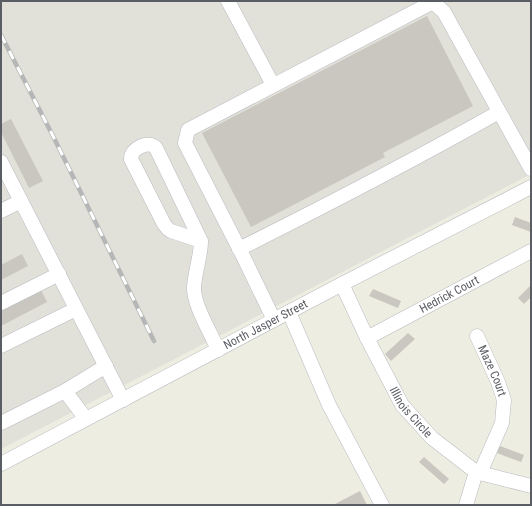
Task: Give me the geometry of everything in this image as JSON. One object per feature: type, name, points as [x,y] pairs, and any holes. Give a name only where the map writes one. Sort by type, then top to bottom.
[{"type":"street","points":[[228,1],[273,85]]},
{"type":"street","points":[[274,320],[185,143],[188,130],[433,2],[444,12],[531,169]]},
{"type":"street","points":[[239,249],[343,197],[500,112]]},
{"type":"street","points":[[201,241],[168,229],[164,224],[131,159],[131,154],[133,151],[149,144],[156,148],[201,241],[194,295],[197,305],[218,350]]},
{"type":"street","points":[[1,162],[123,400]]},
{"type":"street","name":"North Jasper Street","points":[[1,464],[342,284],[531,187]]},
{"type":"street","points":[[1,211],[21,201]]},
{"type":"street","name":"Hedrick Court","points":[[367,338],[531,251]]},
{"type":"street","points":[[1,302],[59,274]]},
{"type":"street","name":"Illinois Circle","points":[[342,284],[367,338],[402,405],[432,438],[478,473],[531,486]]},
{"type":"street","points":[[1,346],[76,309]]},
{"type":"street","points":[[289,312],[329,405],[382,505]]},
{"type":"street","name":"Maze Court","points":[[466,505],[478,473],[502,423],[504,400],[498,382],[477,336]]},
{"type":"street","points":[[1,423],[65,391],[106,366]]},
{"type":"street","points":[[65,391],[86,419]]},
{"type":"shaded area","points":[[1,1],[531,1],[531,174],[1,449]]},
{"type":"building","points":[[427,16],[473,106],[383,153],[385,157],[251,227],[202,133]]},
{"type":"building","points":[[11,119],[43,181],[29,188],[1,132],[1,124]]},
{"type":"building","points":[[515,217],[531,223],[531,232],[512,225]]},
{"type":"building","points":[[22,254],[28,266],[1,280],[1,265]]},
{"type":"building","points":[[531,285],[531,297],[524,304],[518,298]]},
{"type":"building","points":[[373,289],[401,301],[398,308],[369,296]]},
{"type":"building","points":[[41,290],[47,302],[1,326],[1,311]]},
{"type":"building","points":[[408,333],[415,339],[391,361],[385,354]]},
{"type":"building","points":[[500,446],[524,455],[521,462],[497,453]]},
{"type":"building","points":[[424,457],[449,479],[444,484],[419,462]]},
{"type":"building","points":[[360,491],[367,505],[333,505]]},
{"type":"railway","points":[[1,35],[54,138],[154,341]]}]
